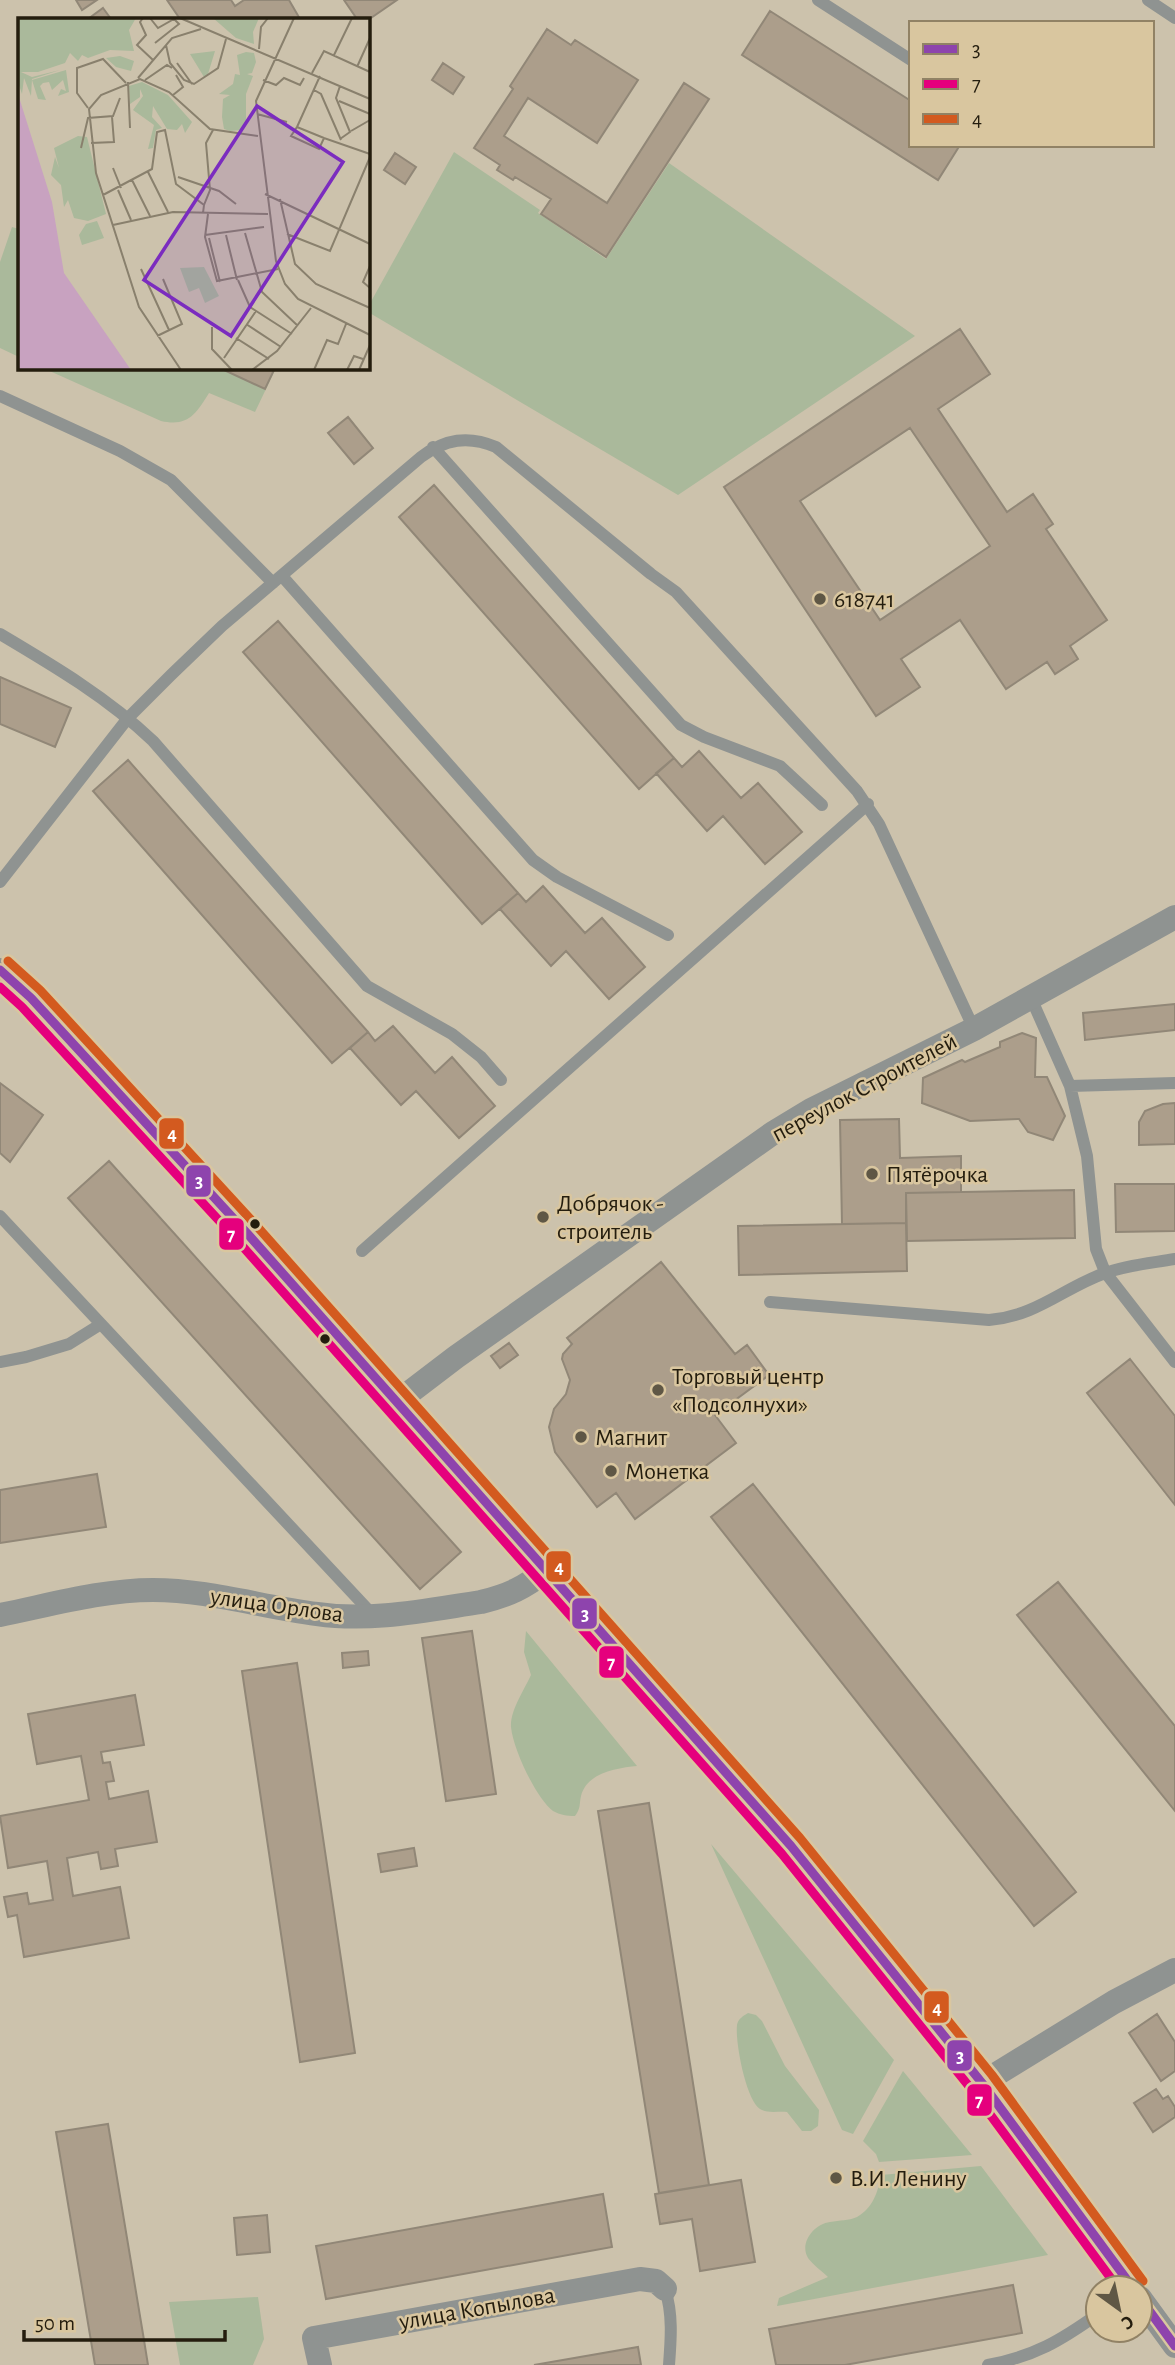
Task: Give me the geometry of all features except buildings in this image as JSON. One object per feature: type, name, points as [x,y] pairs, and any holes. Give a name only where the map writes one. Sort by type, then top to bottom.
[{"type":"street","name":"переулок Строителей","points":[[397,1402],[456,1357],[772,1133],[811,1110],[974,1029],[1175,917]]},
{"type":"street","points":[[0,970],[31,998],[244,1231],[791,1846],[982,2083],[1123,2274]]},
{"type":"street","name":"улица Орлова","points":[[0,1615],[121,1591],[155,1590],[193,1593],[317,1614],[374,1616],[499,1598],[515,1593],[547,1570]]},
{"type":"street","points":[[982,2083],[1114,2002],[1175,1970]]},
{"type":"street","name":"улица Копылова","points":[[320,2365],[314,2338],[640,2279],[656,2281],[664,2289]]},
{"type":"street","points":[[1154,2317],[1175,2346]]},
{"type":"lane","points":[[818,0],[909,60]]},
{"type":"lane","points":[[1148,0],[1175,18]]},
{"type":"lane","points":[[0,396],[120,451],[170,480],[277,580],[533,860],[557,877],[668,935]]},
{"type":"lane","points":[[0,882],[128,718],[222,626],[433,447],[471,439],[496,447],[650,574],[676,592],[868,804],[974,1029]]},
{"type":"lane","points":[[433,447],[681,724],[704,737],[780,766],[822,805]]},
{"type":"lane","points":[[0,634],[45,661],[128,718],[153,741],[367,986],[452,1034],[481,1057],[501,1080]]},
{"type":"lane","points":[[362,1251],[868,804]]},
{"type":"lane","points":[[1031,998],[1070,1086],[1087,1156],[1096,1249],[1105,1272],[1175,1362]]},
{"type":"lane","points":[[1070,1086],[1175,1083]]},
{"type":"lane","points":[[0,1216],[374,1616]]},
{"type":"lane","points":[[770,1302],[989,1321],[1011,1318],[1032,1310],[1105,1272],[1175,1259]]},
{"type":"lane","points":[[0,1362],[69,1345],[101,1324]]},
{"type":"lane","points":[[664,2289],[669,2302],[671,2331],[669,2365]]},
{"type":"lane","points":[[988,2365],[1021,2358],[1043,2349],[1084,2323]]},
{"type":"green space","points":[[454,152],[606,259],[669,163],[915,336],[678,495],[369,313],[369,305]]},
{"type":"green space","points":[[12,227],[18,229],[18,357],[0,348],[0,262]]},
{"type":"green space","points":[[45,369],[276,369],[255,412],[209,393],[195,413],[185,420],[161,421]]},
{"type":"green space","points":[[526,1631],[637,1766],[596,1776],[584,1788],[575,1816],[558,1813],[546,1805],[526,1772],[516,1748],[511,1721],[531,1675],[524,1652]]},
{"type":"green space","points":[[711,1844],[894,2060],[853,2134],[842,2130]]},
{"type":"green space","points":[[748,2013],[756,2015],[762,2021],[785,2066],[819,2110],[818,2126],[811,2131],[802,2131],[787,2112],[766,2111],[755,2104],[742,2070],[737,2033],[738,2021]]},
{"type":"green space","points":[[903,2071],[972,2155],[879,2162],[876,2154],[863,2141]]},
{"type":"green space","points":[[981,2166],[1048,2255],[777,2306],[779,2298],[828,2277],[808,2258],[805,2246],[810,2235],[819,2226],[857,2217],[863,2213],[874,2199],[881,2175]]},
{"type":"green space","points":[[258,2297],[264,2339],[253,2365],[180,2365],[169,2302]]},
{"type":"transit line","name":"4","points":[[8,961],[40,990],[254,1223],[800,1838],[992,2075],[1138,2274]]},
{"type":"transit line","name":"3","points":[[0,970],[31,998],[245,1231],[791,1846],[982,2083],[1123,2274]]},
{"type":"transit line","name":"7","points":[[0,987],[22,1007],[236,1239],[782,1854],[972,2090],[1108,2274]]},
{"type":"transit line","name":"3","points":[[1154,2317],[1175,2346]]},
{"type":"place","name":"618741","points":[[820,599]]},
{"type":"place","name":"Пятёрочка","points":[[872,1174]]},
{"type":"place","name":"Добрячок - строитель","points":[[543,1217]]},
{"type":"place","name":"Торговый центр «Подсолнухи»","points":[[658,1390]]},
{"type":"place","name":"Магнит","points":[[581,1437]]},
{"type":"place","name":"Монетка","points":[[611,1471]]},
{"type":"place","name":"В.И. Ленину","points":[[836,2178]]}]
